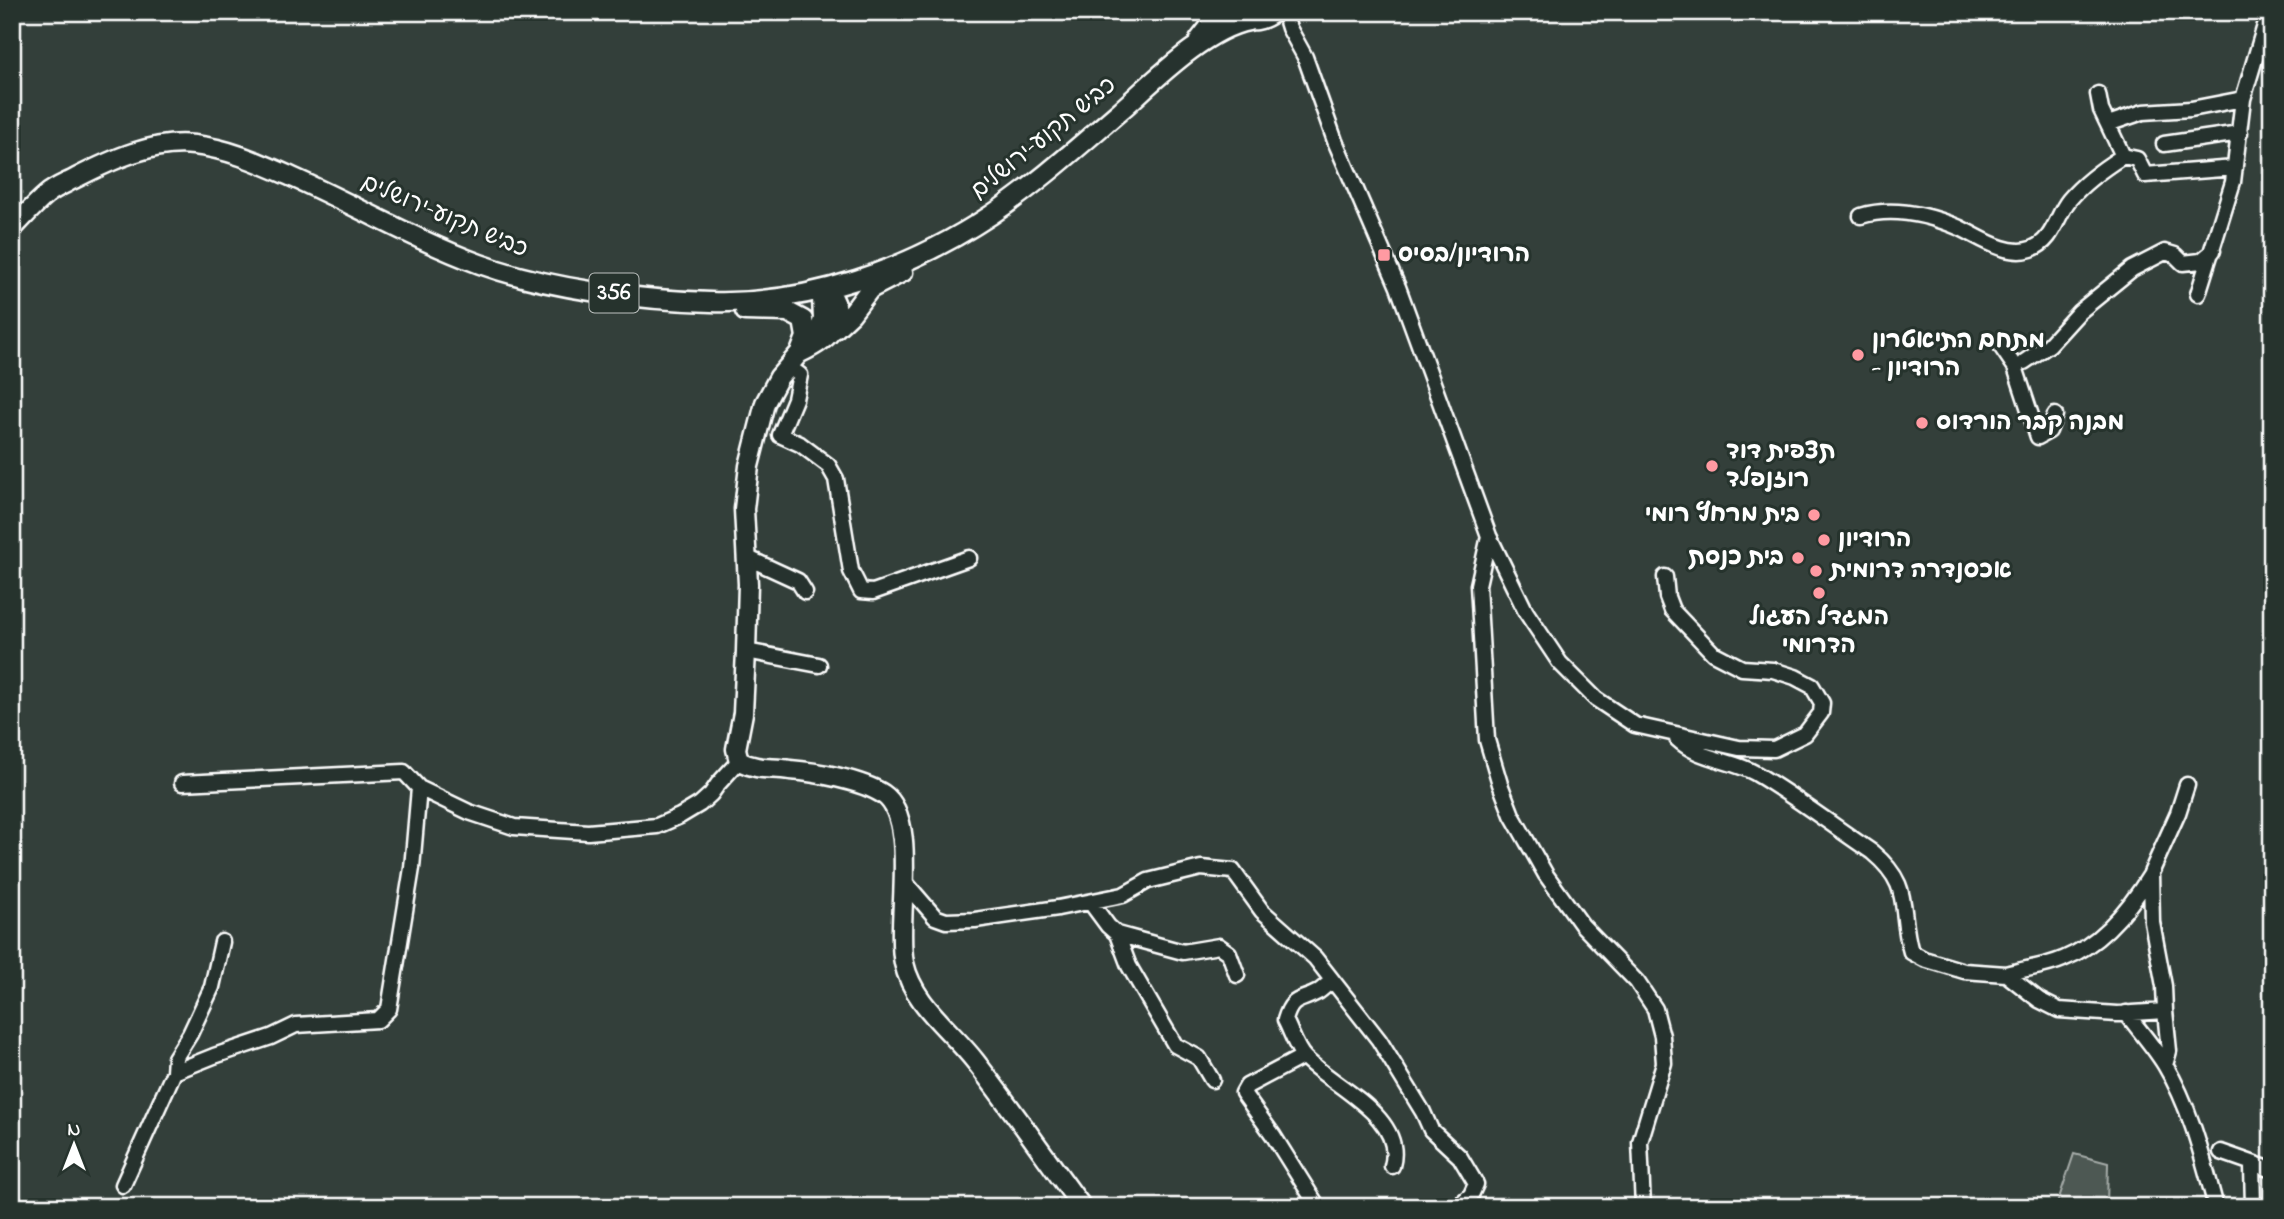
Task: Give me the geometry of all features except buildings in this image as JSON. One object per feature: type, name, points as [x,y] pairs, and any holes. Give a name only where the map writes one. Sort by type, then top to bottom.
[{"type":"main road","name":"כביש תקוע–ירושלים","points":[[1192,49],[1221,12]]},
{"type":"main road","name":"כביש תקוע–ירושלים","points":[[12,229],[48,192],[104,164],[147,148],[191,144],[239,153],[414,236],[482,264],[532,280],[601,292],[713,302],[768,299],[828,289],[882,270],[933,247],[990,216],[1042,177],[1192,49],[1253,16]]},
{"type":"main road","points":[[794,360],[835,330],[870,289],[956,245],[968,228]]},
{"type":"main road","points":[[835,330],[836,300],[828,289],[822,298],[823,319],[820,329],[779,377],[765,403],[757,429],[744,509],[746,651],[743,713],[736,749],[739,761],[753,768],[789,769],[828,775],[883,794],[898,811],[903,835],[901,933],[904,964],[914,989],[934,1017],[973,1059],[1082,1207]]},
{"type":"main road","points":[[601,292],[619,305],[684,312],[788,312],[803,320],[806,337],[794,360]]},
{"type":"street","points":[[1284,12],[1289,28],[1305,57],[1335,141],[1398,287],[1489,536],[1526,612],[1560,663],[1596,699],[1635,725],[1739,748],[1774,749],[1805,734],[1821,713],[1822,704],[1812,686],[1773,670],[1742,668],[1713,653],[1672,610],[1667,597],[1665,577]]},
{"type":"street","points":[[2198,294],[2213,251],[2235,168],[2243,99],[2269,12]]},
{"type":"street","points":[[1253,16],[1289,28]]},
{"type":"street","points":[[2098,94],[2101,110],[2123,156]]},
{"type":"street","points":[[2108,124],[2143,112],[2191,109],[2243,99]]},
{"type":"street","points":[[2164,144],[2240,133]]},
{"type":"street","points":[[1861,216],[1877,211],[1917,215],[1961,229],[2011,250],[2029,249],[2057,227],[2059,216],[2071,197],[2088,180],[2123,156],[2137,159],[2145,175],[2235,168]]},
{"type":"street","points":[[2024,362],[2049,345],[2079,312],[2132,269],[2165,252],[2175,255],[2183,263],[2201,261],[2213,251]]},
{"type":"street","points":[[2002,348],[2015,367],[2038,437],[2049,431],[2055,415]]},
{"type":"street","points":[[794,360],[800,375],[795,399],[780,435],[800,444],[828,464],[836,479],[851,571],[861,591],[873,592],[969,558]]},
{"type":"street","points":[[1489,536],[1478,584],[1487,740],[1511,816],[1546,875],[1581,925],[1637,982],[1655,1009],[1662,1036],[1664,1063],[1640,1142],[1643,1207]]},
{"type":"street","points":[[746,557],[798,581],[805,592]]},
{"type":"street","points":[[746,651],[819,665]]},
{"type":"street","points":[[1674,735],[1686,747],[1753,772],[1888,865],[1906,908],[1912,952],[1924,959],[1964,971],[2006,974],[2064,959],[2088,946],[2134,902],[2151,873],[2178,813],[2187,785]]},
{"type":"street","points":[[182,783],[404,772],[419,788],[469,812],[514,827],[588,832],[657,826],[700,804],[739,761]]},
{"type":"street","points":[[174,1072],[271,1037],[296,1025],[378,1020],[389,1009],[412,868],[419,788]]},
{"type":"street","points":[[904,881],[935,917],[946,921],[975,920],[1091,903],[1123,895],[1148,881],[1201,868],[1233,871],[1262,911],[1315,958],[1379,1040],[1431,1130],[1460,1157],[1471,1172],[1476,1184],[1471,1195],[1457,1207]]},
{"type":"street","points":[[2151,873],[2152,922],[2164,986],[2169,1051],[2165,1065]]},
{"type":"street","points":[[1091,903],[1108,926],[1118,934],[1182,952],[1219,946],[1229,953],[1237,975]]},
{"type":"street","points":[[1118,934],[1129,966],[1175,1045],[1199,1058],[1212,1080]]},
{"type":"street","points":[[123,1185],[174,1072],[175,1058],[190,1034],[212,987],[222,942]]},
{"type":"street","points":[[2006,974],[2039,1000],[2059,1010],[2126,1013],[2165,1011]]},
{"type":"street","points":[[1332,981],[1317,992],[1301,997],[1289,1007],[1285,1020],[1302,1056],[1371,1110],[1388,1128],[1395,1155],[1392,1166]]},
{"type":"street","points":[[2126,1013],[2165,1065],[2198,1141],[2216,1207]]},
{"type":"street","points":[[1302,1056],[1247,1086],[1243,1093],[1318,1207]]},
{"type":"street","points":[[2221,1152],[2272,1170]]},
{"type":"street","points":[[2252,1165],[2253,1207]]},
{"type":"shaded area","points":[[2074,1154],[2108,1163],[2107,1207],[2056,1207]]},
{"type":"place","name":"הרודיון/בסיס","points":[[1384,255]]},
{"type":"place","name":"מתחם התיאטרון - הרודיון","points":[[1858,355]]},
{"type":"place","name":"מבנה קבר הורדוס","points":[[1922,423]]},
{"type":"place","name":"תצפית דוד רוזנפלד","points":[[1712,466]]},
{"type":"place","name":"בית מרחץ רומי","points":[[1814,515]]},
{"type":"place","name":"הרודיון","points":[[1824,540]]},
{"type":"place","name":"בית כנסת","points":[[1798,558]]},
{"type":"place","name":"אכסנדרה דרומית","points":[[1816,571]]},
{"type":"place","name":"המגדל העגול הדרומי","points":[[1819,593]]}]
